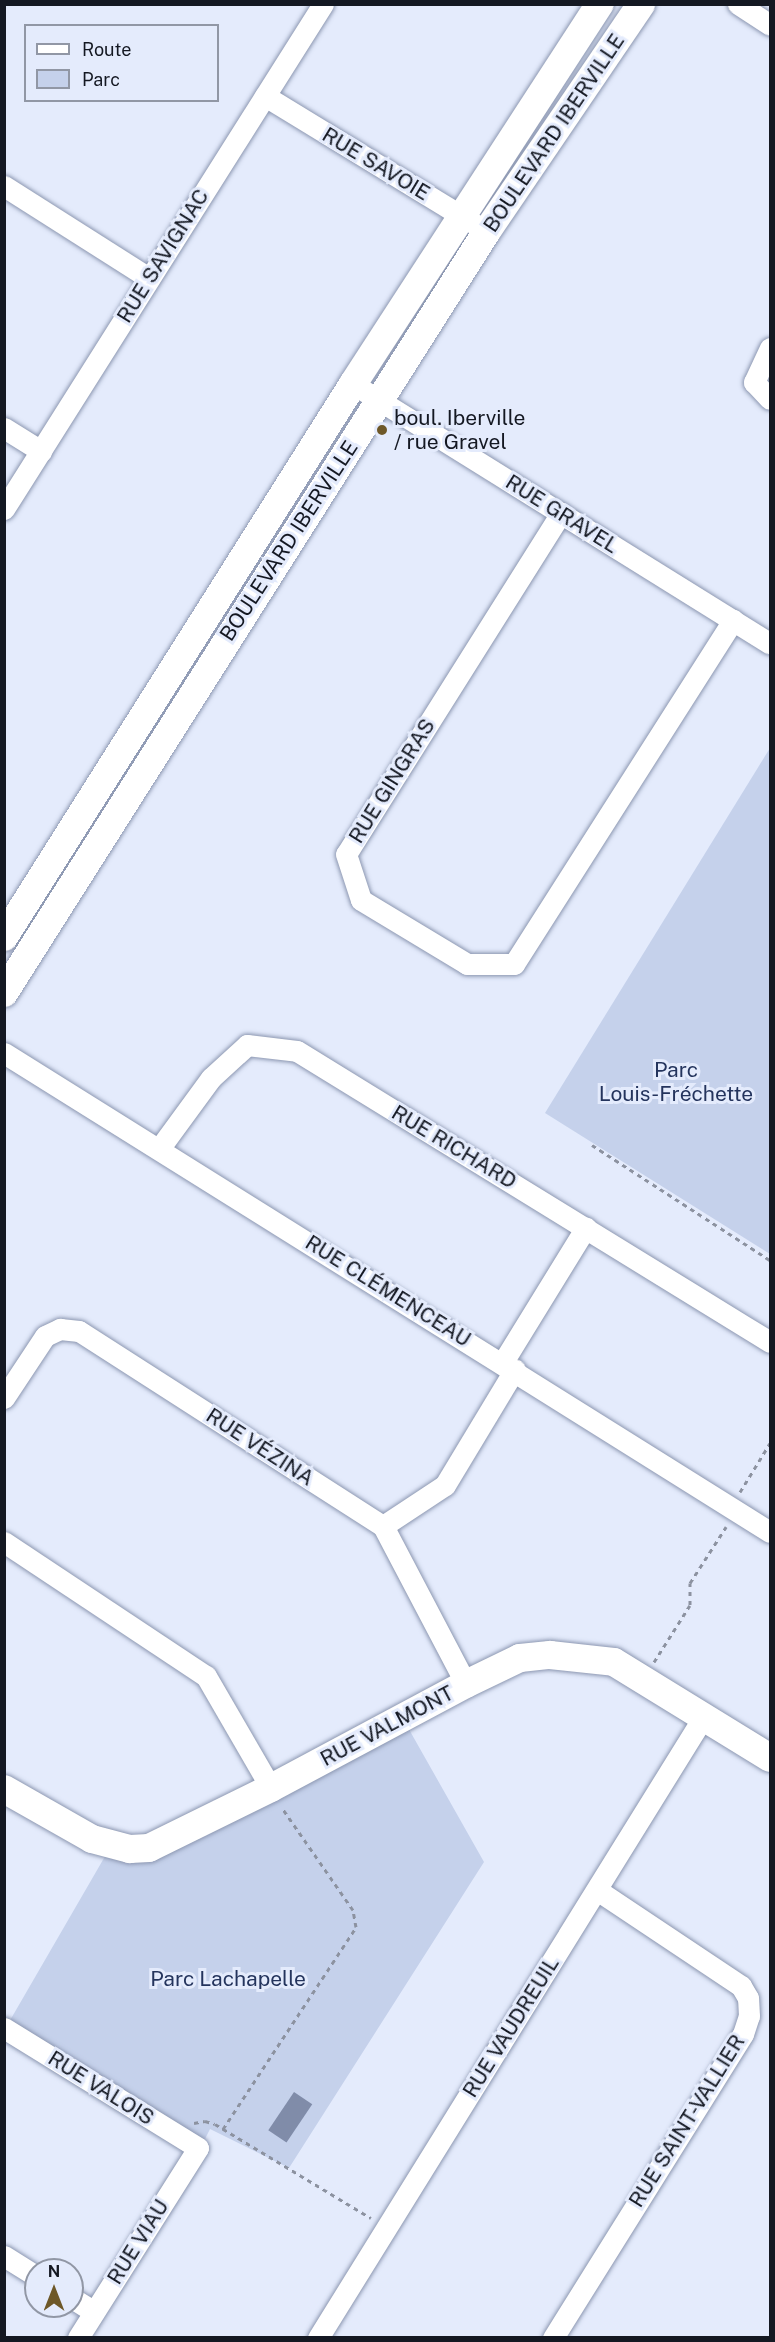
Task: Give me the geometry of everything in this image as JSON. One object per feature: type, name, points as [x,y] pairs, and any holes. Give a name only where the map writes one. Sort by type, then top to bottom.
[{"type":"street","name":"RUE SAVIGNAC","points":[[4,509],[323,4]]},
{"type":"street","name":"BOULEVARD IBERVILLE","points":[[4,937],[353,384],[600,4]]},
{"type":"street","name":"BOULEVARD IBERVILLE","points":[[4,993],[487,231],[641,4]]},
{"type":"street","points":[[738,4],[771,25]]},
{"type":"street","name":"RUE SAVOIE","points":[[265,96],[487,231]]},
{"type":"street","points":[[4,186],[149,278]]},
{"type":"street","points":[[765,396],[754,382],[771,348]]},
{"type":"street","name":"RUE GRAVEL","points":[[353,384],[771,644]]},
{"type":"street","points":[[4,428],[41,451]]},
{"type":"street","name":"RUE GINGRAS","points":[[561,513],[346,854],[362,900],[467,964],[514,964],[733,620]]},
{"type":"street","name":"RUE RICHARD","points":[[159,1149],[211,1078],[247,1045],[297,1051],[771,1342]]},
{"type":"street","name":"RUE CLÉMENCEAU","points":[[4,1053],[509,1365],[771,1532]]},
{"type":"street","points":[[383,1526],[445,1485],[586,1227]]},
{"type":"street","name":"RUE VÉZINA","points":[[4,1398],[45,1336],[60,1329],[79,1331],[383,1526],[466,1684]]},
{"type":"street","points":[[4,1542],[206,1676],[271,1788]]},
{"type":"street","name":"RUE VALMONT","points":[[4,1789],[61,1824],[102,1842],[130,1849],[165,1842],[466,1684],[520,1658],[550,1655],[614,1662],[771,1758]]},
{"type":"street","name":"RUE VAUDREUIL","points":[[318,2337],[704,1716]]},
{"type":"street","name":"RUE SAINT-VALLIER","points":[[552,2337],[743,2034],[749,2016],[748,1998],[741,1986],[597,1890]]},
{"type":"street","name":"RUE VALOIS","points":[[4,2028],[198,2148]]},
{"type":"street","name":"RUE VIAU","points":[[78,2337],[198,2148]]},
{"type":"street","points":[[4,2256],[24,2268]]},
{"type":"street","points":[[84,2306],[94,2312]]},
{"type":"path","points":[[592,1145],[771,1260]]},
{"type":"path","points":[[642,1680],[690,1605],[690,1583],[771,1443]]},
{"type":"path","points":[[223,2129],[356,1927],[353,1910],[298,1835],[271,1788]]},
{"type":"path","points":[[179,2136],[194,2123],[205,2121],[223,2129],[386,2228]]},
{"type":"green space","name":"Parc Louis-Fréchette","points":[[770,748],[770,1254],[545,1113]]},
{"type":"green space","name":"Parc Lachapelle","points":[[402,1717],[484,1862],[289,2168],[210,2129],[200,2149],[5,2029],[111,1846],[130,1849]]},
{"type":"shaded area","points":[[294,2092],[312,2104],[287,2142],[268,2130]]},
{"type":"place","name":"boul. Iberville / rue Gravel","points":[[382,430]]}]
